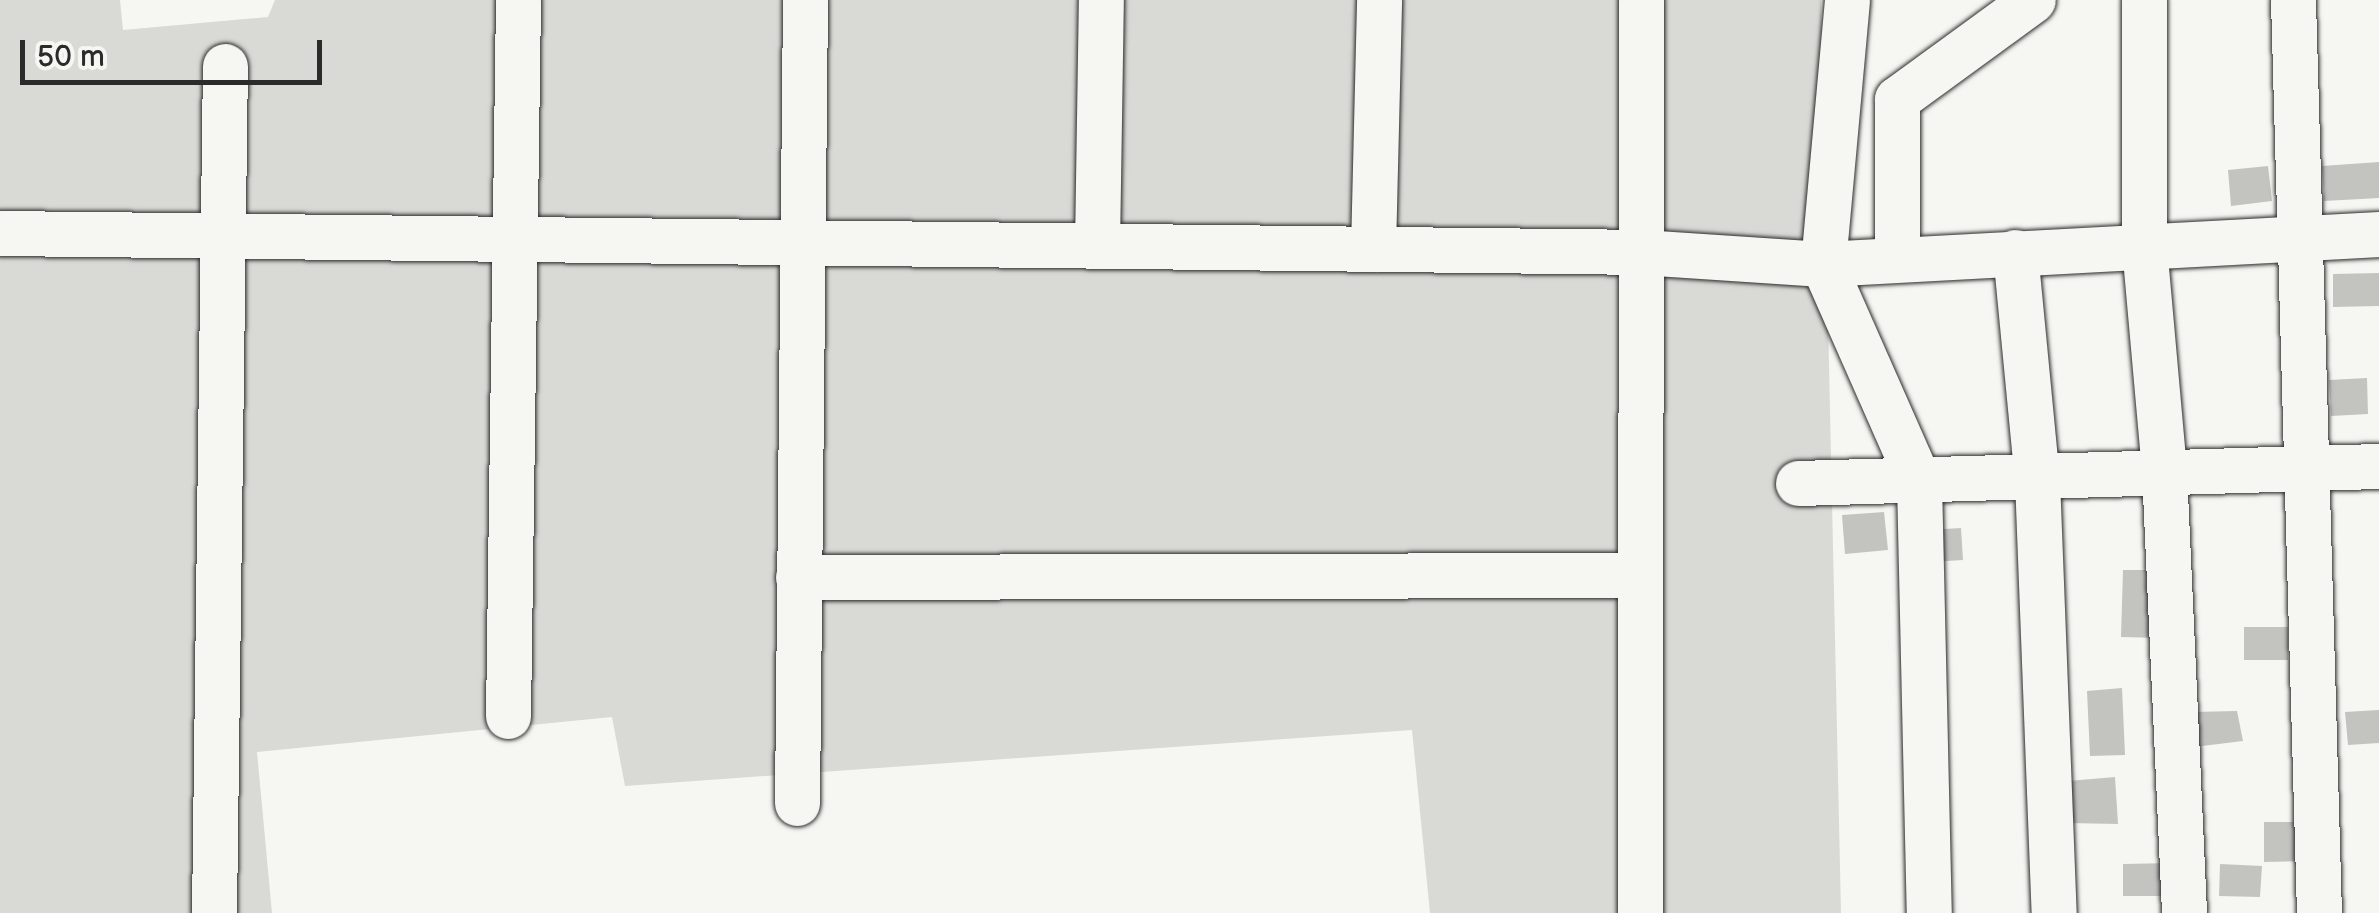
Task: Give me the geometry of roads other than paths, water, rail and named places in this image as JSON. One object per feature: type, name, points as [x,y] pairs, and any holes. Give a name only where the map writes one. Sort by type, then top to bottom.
[{"type":"street","points":[[508,716],[518,0]]},
{"type":"street","points":[[797,803],[805,0]]},
{"type":"street","points":[[1097,246],[1101,0]]},
{"type":"street","points":[[1373,249],[1380,0]]},
{"type":"street","points":[[1640,913],[1641,0]]},
{"type":"street","points":[[1847,0],[1823,264],[1919,482],[1929,913]]},
{"type":"street","points":[[1898,259],[1898,99],[2033,0]]},
{"type":"street","points":[[2144,0],[2144,246],[2164,471],[2184,913]]},
{"type":"street","points":[[2293,0],[2319,913]]},
{"type":"street","points":[[214,913],[225,66]]},
{"type":"street","points":[[0,233],[1641,252],[1823,264],[2379,234]]},
{"type":"street","points":[[2016,252],[2037,480],[2054,913]]},
{"type":"street","points":[[1798,483],[2037,480],[2164,471],[2379,466]]},
{"type":"street","points":[[798,576],[1640,574]]}]
